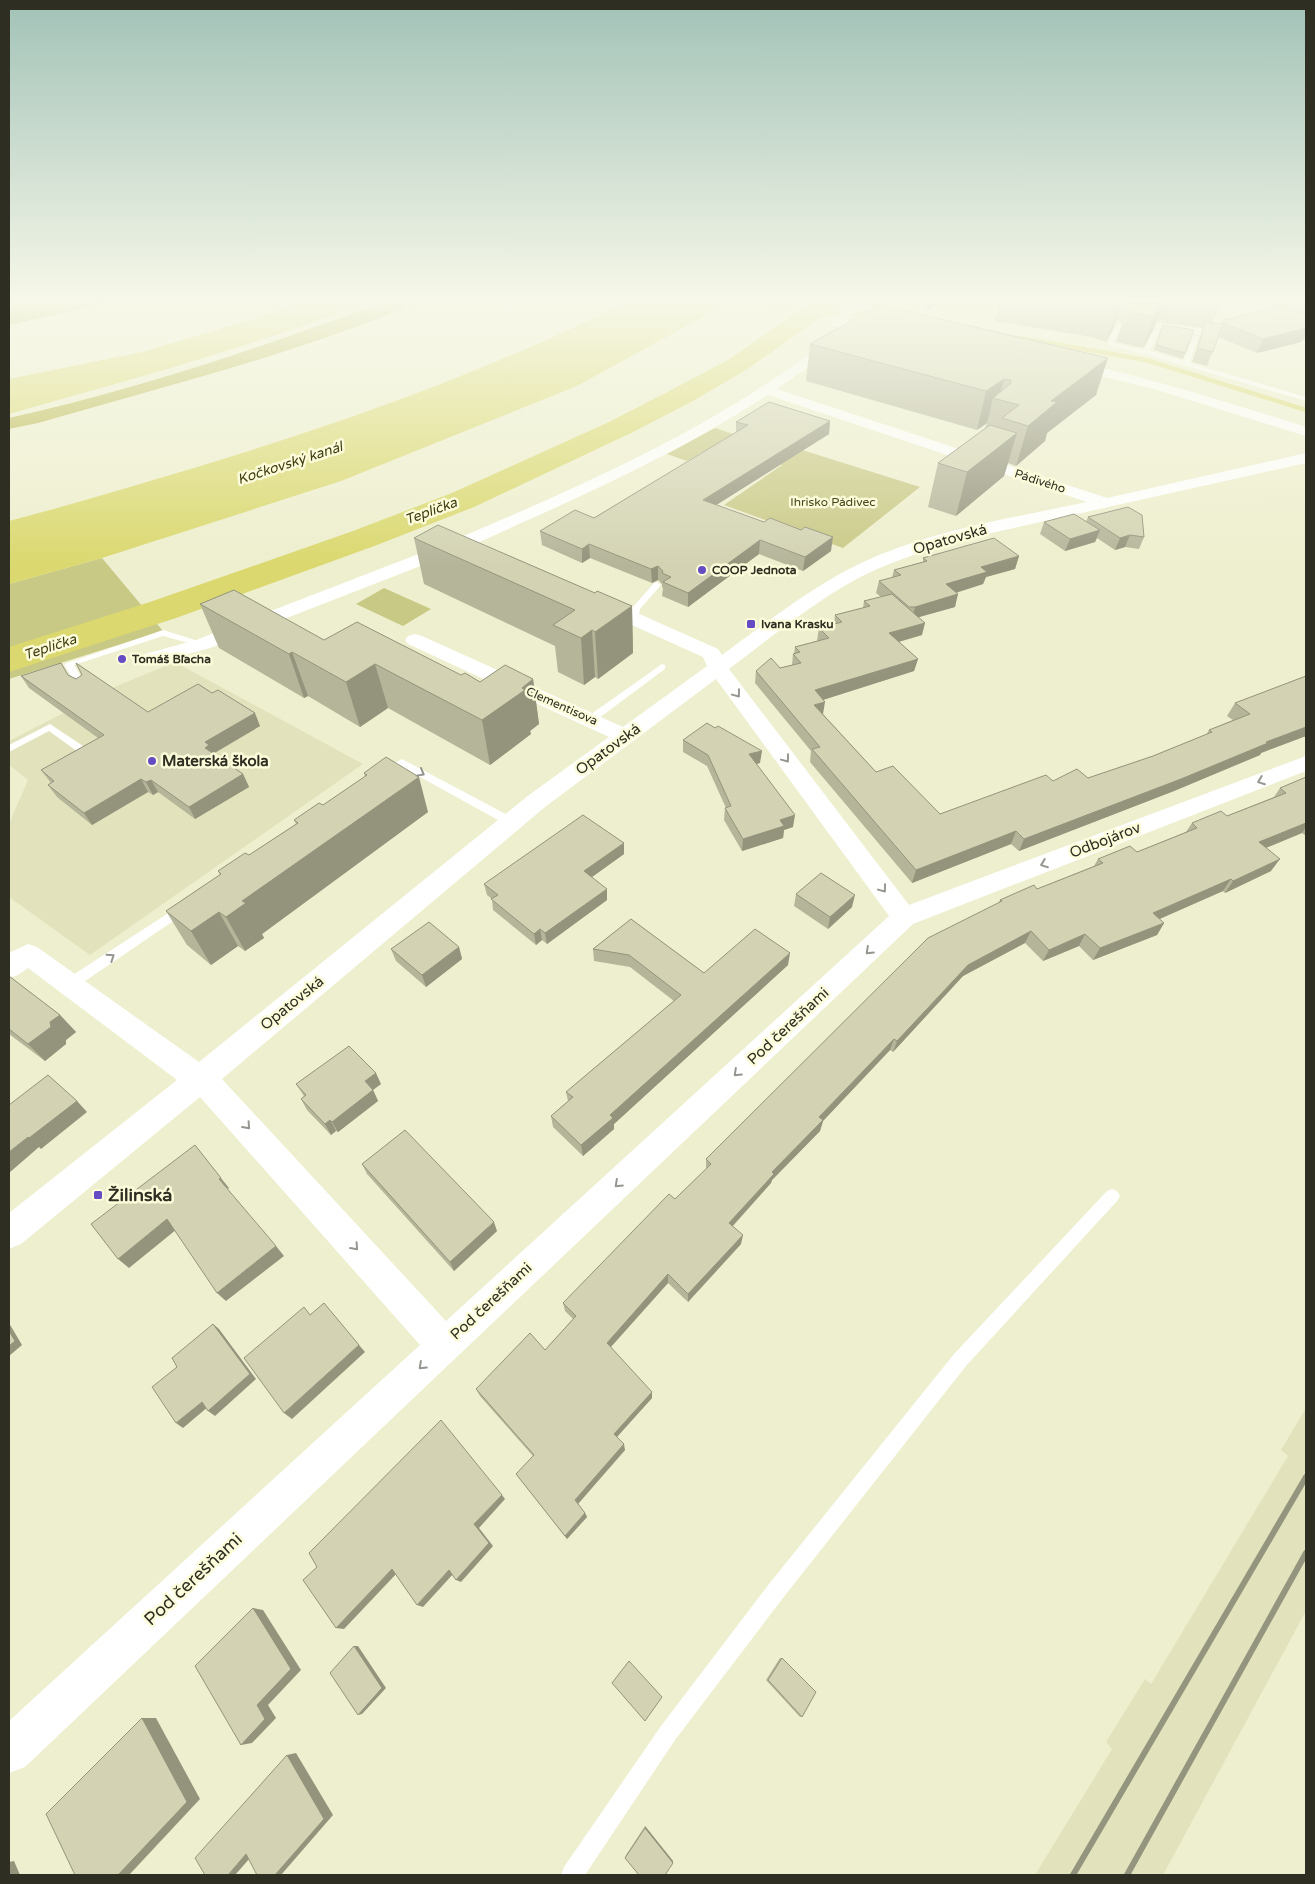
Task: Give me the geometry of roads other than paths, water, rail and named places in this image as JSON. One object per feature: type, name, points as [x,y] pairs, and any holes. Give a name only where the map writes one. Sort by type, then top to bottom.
[{"type":"street","points":[[145,660],[203,644],[465,542],[612,476],[687,438],[766,391]]},
{"type":"street","name":"Pádivého","points":[[771,391],[958,450],[1104,502]]},
{"type":"street","points":[[1179,391],[1306,432]]},
{"type":"street","name":"Opatovská","points":[[9,1233],[511,822],[815,598],[868,567],[913,549],[965,534],[1306,458]]},
{"type":"street","points":[[465,542],[507,563]]},
{"type":"street","points":[[586,598],[711,653],[718,668],[904,918]]},
{"type":"street","name":"Clementisova","points":[[415,640],[626,736]]},
{"type":"street","name":"Odbojárov","points":[[904,918],[1306,763]]},
{"type":"street","name":"Pod čerešňami","points":[[9,1751],[904,918]]},
{"type":"street","name":"Pod čerešňami","points":[[19,960],[70,984],[214,1090],[444,1345]]},
{"type":"lane","points":[[1278,391],[1306,399]]},
{"type":"lane","points":[[634,619],[636,608],[657,585]]},
{"type":"lane","points":[[82,687],[69,664],[163,633],[203,644]]},
{"type":"lane","points":[[591,719],[662,668]]},
{"type":"lane","points":[[9,749],[50,727],[85,752]]},
{"type":"lane","points":[[378,779],[402,762],[511,822]]},
{"type":"lane","points":[[70,984],[195,901]]},
{"type":"lane","points":[[572,1875],[668,1734],[788,1575],[960,1360],[1112,1196]]},
{"type":"water","points":[[9,391],[90,391],[9,414]]},
{"type":"water","name":"Kočkovský kanál","points":[[421,391],[565,391],[341,481],[102,558],[9,584],[9,521],[249,451]]},
{"type":"waterway","name":"Teplička","points":[[9,660],[163,610],[365,538],[463,500],[621,427],[690,391]]},
{"type":"waterway","points":[[1245,391],[1306,410]]},
{"type":"railway","points":[[1073,1875],[1306,1477]]},
{"type":"railway","points":[[1127,1875],[1306,1553]]},
{"type":"place","name":"COOP Jednota","points":[[702,570]]},
{"type":"place","name":"Ivana Krasku","points":[[751,624]]},
{"type":"place","name":"Tomáš Bľacha","points":[[122,659]]},
{"type":"place","name":"Materská škola","points":[[152,761]]},
{"type":"place","name":"Žilinská","points":[[98,1195]]},
{"type":"park label","name":"Ihrisko Pádivec","points":[[833,502]]}]
